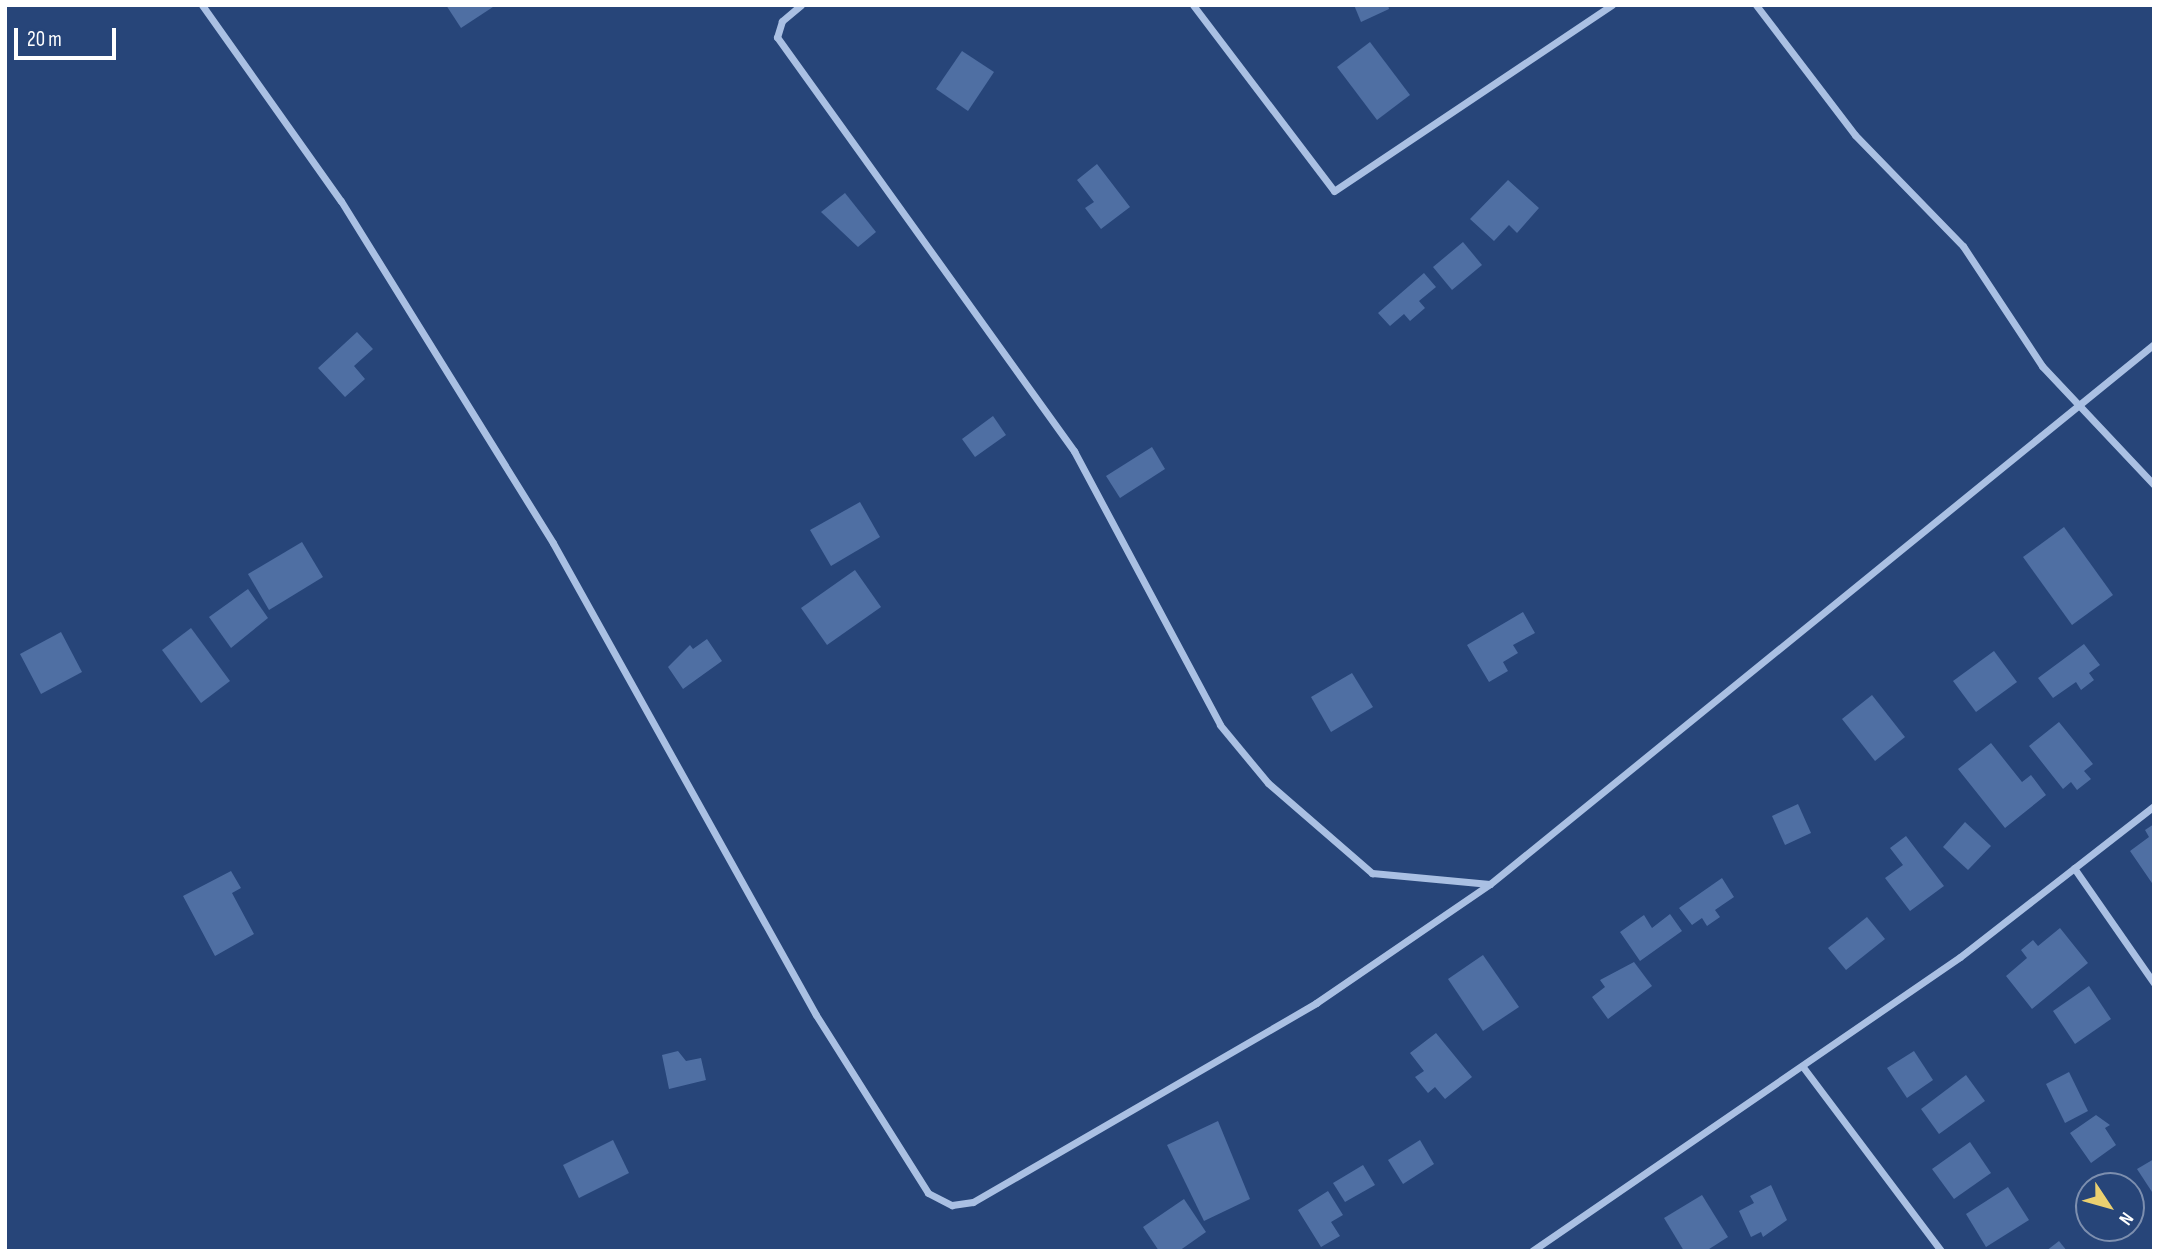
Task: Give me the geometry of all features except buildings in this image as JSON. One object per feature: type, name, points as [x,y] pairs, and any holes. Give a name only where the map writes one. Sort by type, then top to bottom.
[{"type":"street","points":[[202,5],[341,201],[553,543],[816,1014],[928,1193],[952,1205],[973,1202],[1316,1003],[1490,884],[2154,344]]},
{"type":"street","points":[[801,5],[782,21],[777,37],[1074,451],[1220,725],[1268,783],[1372,873],[1490,884]]},
{"type":"street","points":[[1193,5],[1334,191],[1612,5]]},
{"type":"street","points":[[1756,5],[1855,135],[1963,246],[2042,366],[2154,485]]},
{"type":"street","points":[[1532,1251],[1803,1067],[2154,806]]},
{"type":"street","points":[[2074,868],[2154,982]]},
{"type":"street","points":[[1803,1067],[1941,1251]]}]
